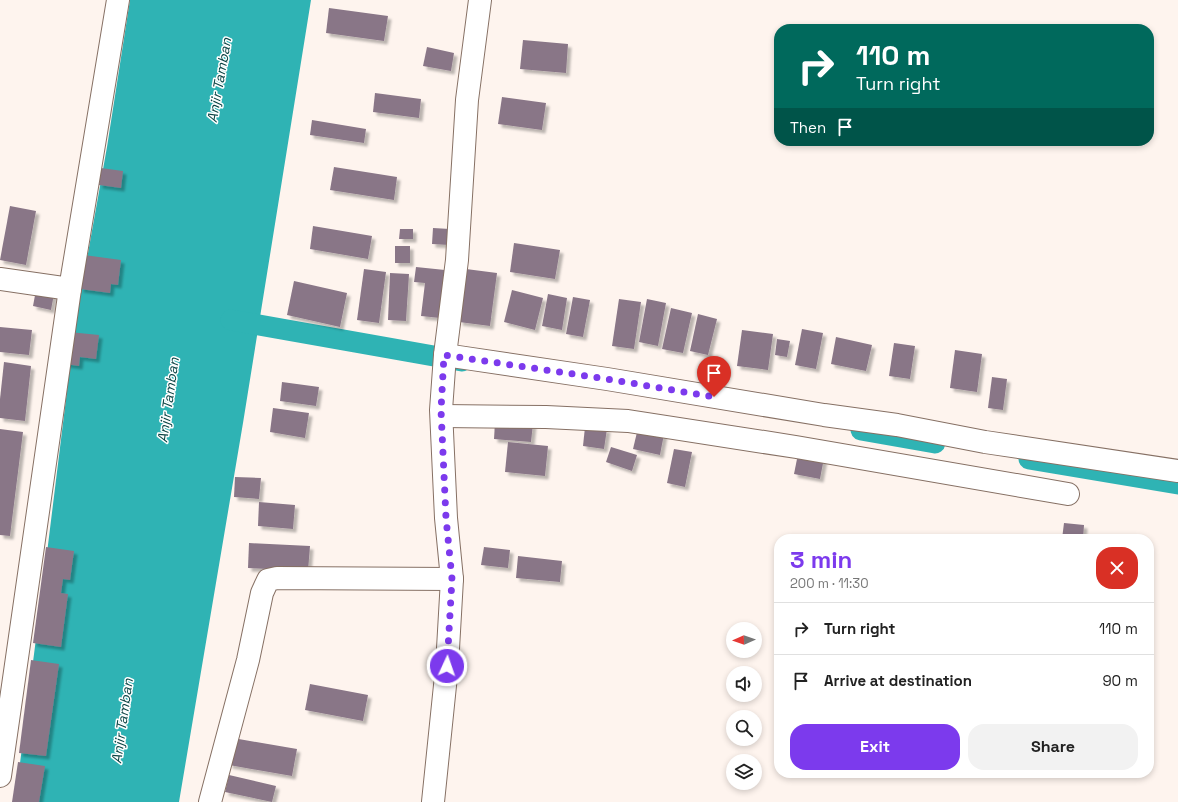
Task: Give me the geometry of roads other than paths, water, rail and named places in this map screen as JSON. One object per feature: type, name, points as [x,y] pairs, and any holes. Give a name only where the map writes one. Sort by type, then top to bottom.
[{"type":"street","points":[[0,776],[70,289],[118,0]]},
{"type":"street","points":[[433,802],[447,666],[452,579],[446,518],[442,413],[444,360],[457,260],[467,100],[480,0]]},
{"type":"street","points":[[0,279],[70,289]]},
{"type":"street","points":[[444,360],[607,379],[824,415],[897,425],[985,442],[1178,471]]},
{"type":"street","points":[[442,413],[628,420],[796,447],[1068,494]]},
{"type":"street","points":[[210,802],[248,660],[262,593],[268,580],[277,578],[452,579]]},
{"type":"water","name":"Anjir Tamban","points":[[130,0],[311,0],[243,423],[179,802],[15,802],[75,326],[107,147]]},
{"type":"waterway","points":[[231,320],[462,361]]},
{"type":"waterway","points":[[861,430],[935,443]]},
{"type":"waterway","points":[[1029,459],[1178,484]]}]
